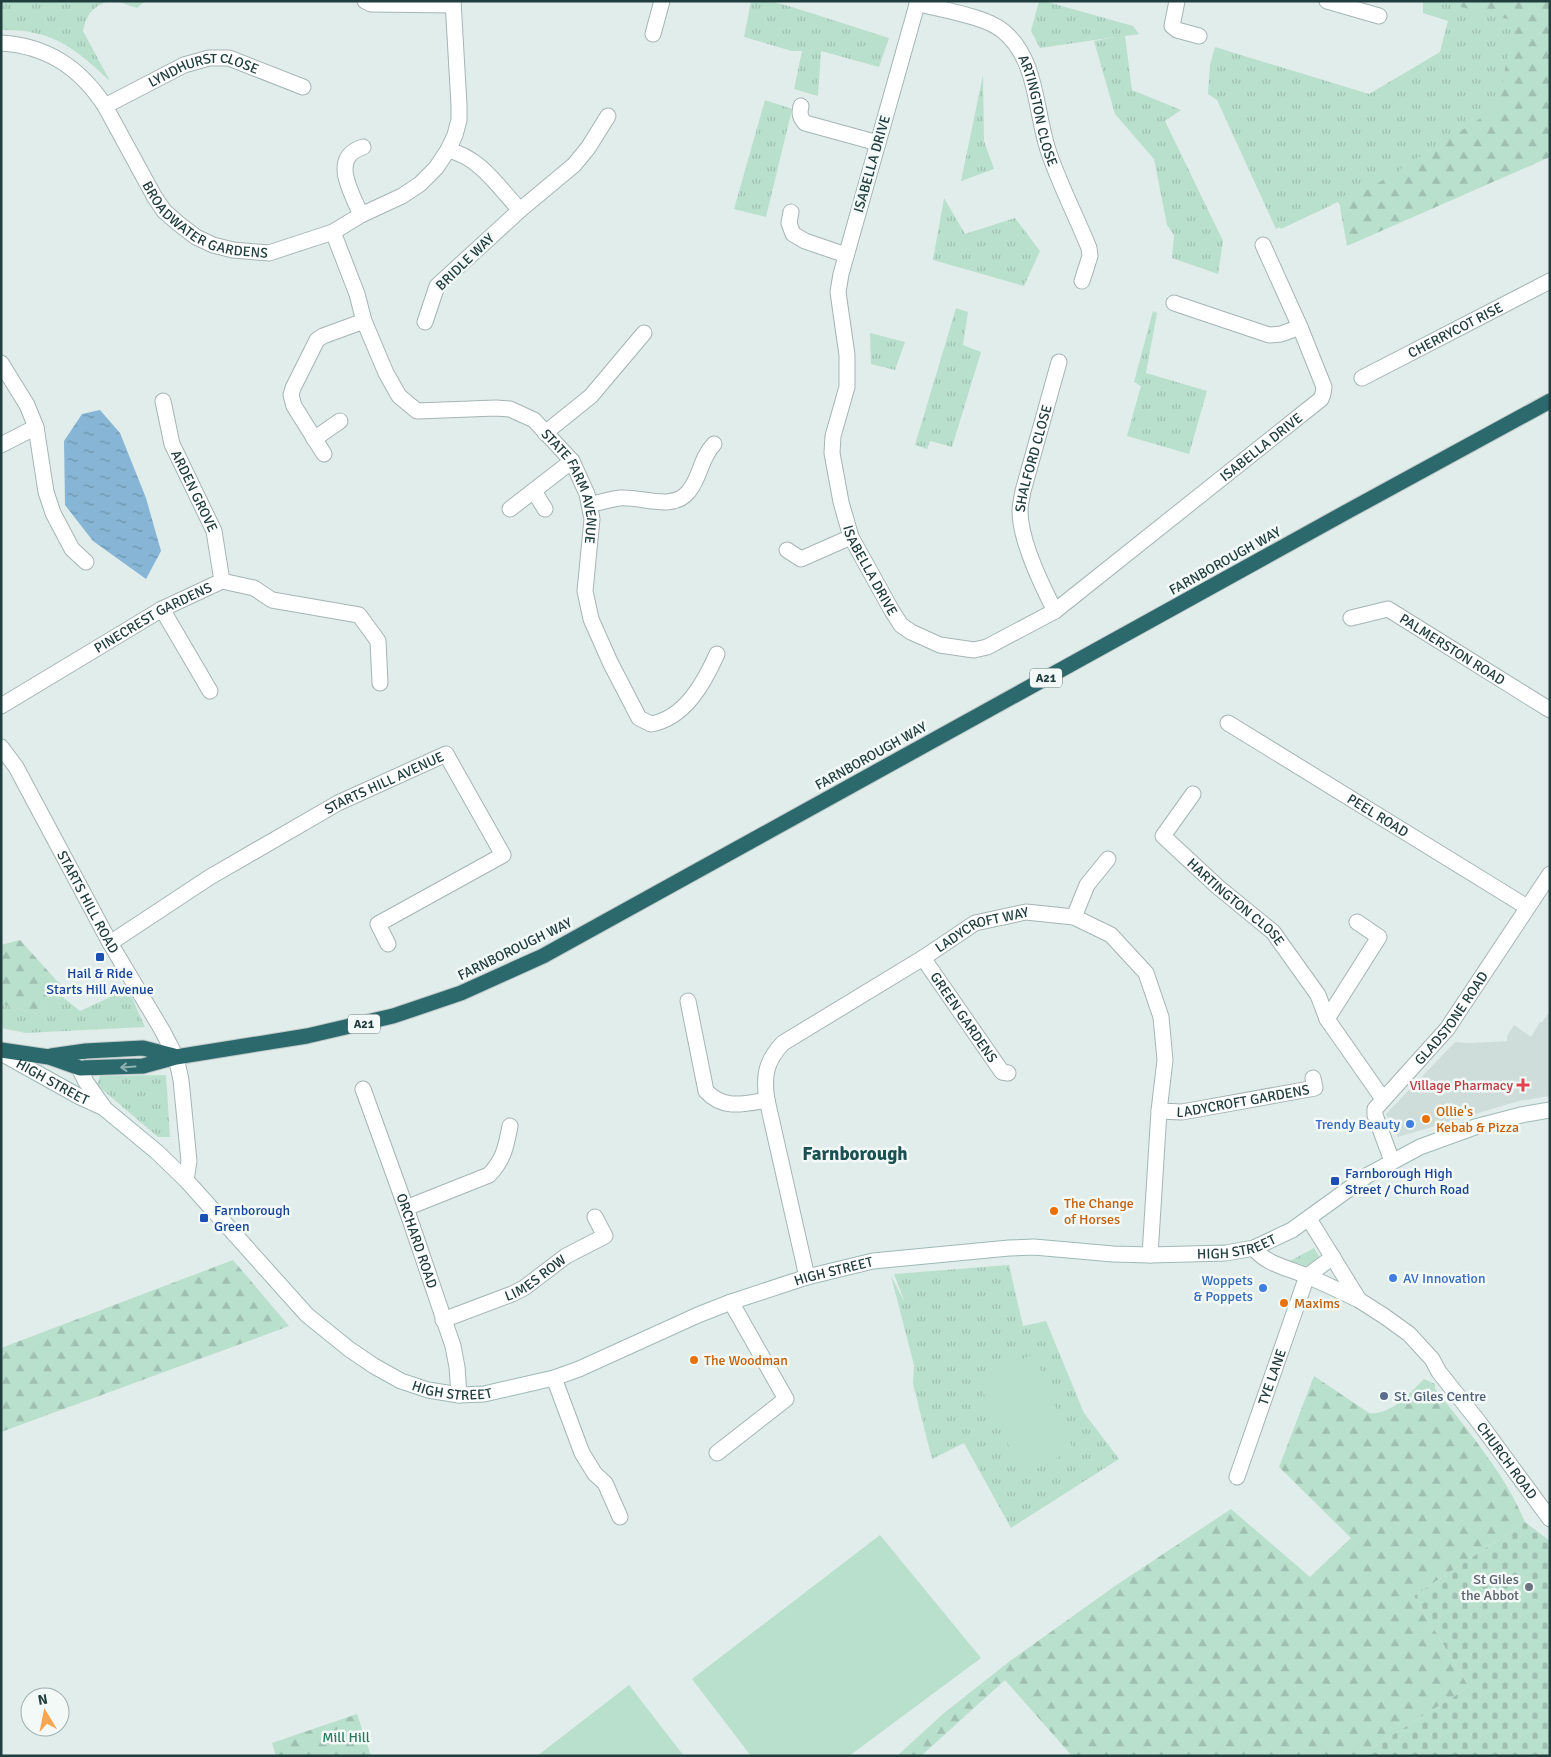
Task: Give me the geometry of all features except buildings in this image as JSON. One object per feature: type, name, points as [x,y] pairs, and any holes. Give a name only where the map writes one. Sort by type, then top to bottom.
[{"type":"highway","name":"FARNBOROUGH WAY","points":[[176,1057],[306,1036],[384,1019],[462,994],[515,969],[609,920],[1550,401]]},
{"type":"highway","name":"A21","points":[[49,1057],[86,1051],[143,1048],[176,1057]]},
{"type":"highway","name":"A21","points":[[1,1052],[49,1057],[80,1068],[143,1066],[176,1057]]},
{"type":"street","points":[[365,1],[371,4],[453,3]]},
{"type":"street","points":[[653,34],[662,1]]},
{"type":"street","points":[[1177,1],[1172,26],[1177,30],[1199,36]]},
{"type":"street","points":[[1327,1],[1379,16]]},
{"type":"street","name":"ISABELLA DRIVE","points":[[917,2],[846,255],[838,292],[847,354],[846,387],[833,436],[832,453],[841,502],[851,536],[892,611],[902,625],[910,632],[933,642],[960,649],[974,650],[987,647],[1055,611],[1321,399],[1324,387],[1300,327],[1263,245]]},
{"type":"street","name":"ARTINGTON CLOSE","points":[[917,2],[990,23],[1003,31],[1020,50],[1030,73],[1042,131],[1050,156],[1089,248],[1090,256],[1082,281]]},
{"type":"street","name":"BROADWATER GARDENS","points":[[1,43],[39,50],[56,58],[82,76],[104,106],[164,211],[196,237],[213,245],[233,250],[270,253],[333,232],[361,215],[402,196],[420,184],[436,168],[448,150],[459,120],[453,3]]},
{"type":"street","name":"LYNDHURST CLOSE","points":[[104,106],[184,65],[209,58],[229,58],[303,87]]},
{"type":"street","points":[[801,106],[800,118],[805,124],[878,143]]},
{"type":"street","name":"BRIDLE WAY","points":[[425,322],[437,286],[520,210],[574,164],[588,148],[608,116]]},
{"type":"street","points":[[361,215],[345,174],[348,157],[352,152],[363,147]]},
{"type":"street","points":[[448,150],[468,157],[479,166],[520,210]]},
{"type":"street","points":[[791,212],[789,223],[793,234],[805,241],[846,255]]},
{"type":"street","name":"STATE FARM AVENUE","points":[[333,232],[357,294],[364,321],[386,373],[399,396],[416,412],[510,409],[534,420],[572,461],[587,494],[592,519],[585,591],[587,607],[610,662],[639,718],[650,724],[679,711],[700,688],[717,654]]},
{"type":"street","name":"CHERRYCOT RISE","points":[[1362,378],[1550,281]]},
{"type":"street","points":[[1174,303],[1269,335],[1282,334],[1300,327]]},
{"type":"street","points":[[324,454],[294,406],[291,395],[293,388],[317,340],[364,321]]},
{"type":"street","points":[[545,433],[591,396],[644,333]]},
{"type":"street","name":"SHALFORD CLOSE","points":[[1055,611],[1028,549],[1022,530],[1020,511],[1023,492],[1059,362]]},
{"type":"street","points":[[1,363],[27,405],[36,427],[46,492],[53,513],[72,550],[86,562]]},
{"type":"street","name":"ARDEN GROVE","points":[[163,401],[172,444],[214,531],[222,581]]},
{"type":"street","points":[[314,438],[340,421]]},
{"type":"street","points":[[1,445],[36,427]]},
{"type":"street","points":[[590,504],[620,498],[676,501],[689,491],[699,474],[707,452],[714,444]]},
{"type":"street","points":[[510,509],[572,461]]},
{"type":"street","points":[[534,491],[545,508]]},
{"type":"street","points":[[787,550],[801,559],[851,536]]},
{"type":"street","name":"PINECREST GARDENS","points":[[1,706],[162,609],[222,581],[254,588],[272,600],[359,614],[378,641],[380,683]]},
{"type":"street","points":[[162,609],[210,691]]},
{"type":"street","name":"PALMERSTON ROAD","points":[[1351,618],[1388,609],[1550,710]]},
{"type":"street","name":"PEEL ROAD","points":[[1228,723],[1527,908]]},
{"type":"street","name":"STARTS HILL ROAD","points":[[1,747],[16,766],[110,943],[176,1057]]},
{"type":"street","name":"STARTS HILL AVENUE","points":[[110,943],[210,877],[338,803],[446,754],[503,855],[378,924],[388,944]]},
{"type":"street","name":"HARTINGTON CLOSE","points":[[1193,794],[1162,836],[1218,887],[1273,932],[1318,995],[1327,1019],[1383,1099]]},
{"type":"street","points":[[1074,917],[1088,885],[1108,859]]},
{"type":"street","name":"GLADSTONE ROAD","points":[[1392,1161],[1375,1115],[1375,1108],[1447,1029],[1550,874]]},
{"type":"street","name":"LADYCROFT WAY","points":[[808,1277],[764,1082],[776,1050],[783,1042],[923,958],[975,923],[1026,912],[1074,917],[1111,935],[1146,973],[1162,1018],[1164,1060],[1150,1255]]},
{"type":"street","points":[[1327,1019],[1379,937],[1357,922]]},
{"type":"street","name":"GREEN GARDENS","points":[[923,958],[1002,1072],[1008,1073]]},
{"type":"street","points":[[688,1001],[706,1091],[713,1099],[723,1103],[743,1104],[767,1100]]},
{"type":"street","name":"HIGH STREET","points":[[1,1052],[80,1098],[105,1109]]},
{"type":"street","name":"HIGH STREET","points":[[66,1054],[75,1060],[86,1082],[105,1109],[186,1180],[307,1315],[327,1333],[374,1366],[401,1381],[428,1390],[459,1395],[492,1392],[554,1378],[579,1369],[731,1302],[808,1277],[873,1261],[977,1250],[1034,1247],[1113,1254],[1150,1255],[1217,1253],[1254,1248],[1279,1238],[1309,1219],[1368,1175],[1420,1147],[1461,1131],[1521,1115],[1550,1110]]},
{"type":"street","points":[[176,1057],[181,1080],[189,1161],[186,1180]]},
{"type":"street","name":"LADYCROFT GARDENS","points":[[1159,1111],[1182,1112],[1315,1088],[1313,1078]]},
{"type":"street","name":"ORCHARD ROAD","points":[[363,1089],[406,1208],[456,1360],[459,1395]]},
{"type":"street","points":[[406,1208],[489,1175],[499,1165],[504,1153],[510,1126]]},
{"type":"street","name":"LIMES ROW","points":[[443,1320],[524,1288],[566,1256],[605,1236],[595,1217]]},
{"type":"street","name":"CHURCH ROAD","points":[[1309,1219],[1359,1300]]},
{"type":"street","name":"CHURCH ROAD","points":[[1254,1248],[1261,1257],[1268,1261],[1307,1276],[1359,1300],[1408,1334],[1432,1359],[1439,1372],[1478,1421],[1550,1519]]},
{"type":"street","points":[[1307,1276],[1333,1257]]},
{"type":"street","name":"TYE LANE","points":[[1237,1477],[1307,1276]]},
{"type":"street","points":[[717,1453],[786,1399],[731,1302]]},
{"type":"street","points":[[554,1378],[582,1453],[596,1474],[605,1483],[620,1517]]},
{"type":"shaded area","points":[[1550,1012],[1550,1089],[1548,1089],[1550,1096],[1519,1101],[1398,1137],[1386,1114],[1455,1042],[1507,1041],[1507,1036],[1514,1025],[1531,1037],[1540,1022]]},
{"type":"green space","points":[[1,1],[109,1],[91,12],[86,20],[83,31],[110,81],[74,50],[62,43],[35,33],[1,30]]},
{"type":"green space","points":[[117,1],[145,1],[137,8]]},
{"type":"green space","points":[[751,1],[770,1],[889,38],[879,67],[821,51],[818,96],[794,89],[802,51],[792,51],[744,37]]},
{"type":"green space","points":[[1039,1],[1133,26],[1139,34],[1125,36],[1132,90],[1181,110],[1165,121],[1223,241],[1218,274],[1172,258],[1174,235],[1167,225],[1154,159],[1115,114],[1094,41],[1115,37],[1040,48],[1031,31]]},
{"type":"green space","points":[[1423,1],[1550,1],[1550,155],[1358,238],[1338,202],[1281,229],[1280,227],[1276,229],[1217,100],[1208,94],[1210,65],[1215,47],[1369,94],[1440,52],[1448,21],[1423,13]]},
{"type":"green space","points":[[1438,1],[1534,1],[1542,3],[1550,1],[1550,157],[1347,246],[1340,207],[1497,108],[1515,21]]},
{"type":"green space","points":[[983,75],[984,141],[994,169],[961,181]]},
{"type":"green space","points":[[765,100],[792,109],[766,217],[734,209]]},
{"type":"green space","points":[[944,198],[965,234],[1015,218],[1040,251],[1024,286],[933,260]]},
{"type":"green space","points":[[956,308],[968,312],[963,345],[981,352],[952,447],[930,441],[927,449],[915,445]]},
{"type":"green space","points":[[1153,311],[1157,313],[1146,373],[1207,391],[1189,454],[1127,436],[1141,386],[1134,382]]},
{"type":"green space","points":[[870,333],[905,342],[895,370],[871,364]]},
{"type":"green space","points":[[20,940],[66,991],[37,1014],[1,1004],[1,945]]},
{"type":"green space","points":[[128,989],[145,1027],[26,1033],[1,1028],[1,1004],[37,1014],[60,995],[80,1011]]},
{"type":"green space","points":[[166,1075],[170,1137],[158,1137],[97,1085],[100,1076]]},
{"type":"green space","points":[[1314,1248],[1320,1258],[1307,1266],[1290,1261]]},
{"type":"green space","points":[[233,1260],[289,1326],[1,1432],[1,1348]]},
{"type":"green space","points":[[1009,1265],[1023,1326],[1046,1321],[1084,1413],[1119,1459],[1011,1528],[964,1443],[932,1459],[913,1384],[914,1365],[891,1276],[905,1303],[894,1274]]},
{"type":"green space","points":[[1034,1354],[1073,1449],[1023,1476],[977,1379]]},
{"type":"green space","points":[[1314,1376],[1369,1413],[1377,1413],[1392,1407],[1406,1397],[1424,1379],[1435,1384],[1435,1389],[1486,1455],[1517,1505],[1525,1522],[1414,1596],[1469,1687],[1359,1756],[1072,1756],[1005,1680],[921,1756],[897,1756],[944,1713],[1010,1661],[1115,1586],[1231,1509],[1310,1577],[1351,1538],[1279,1467]]},
{"type":"green space","points":[[1525,1522],[1550,1541],[1550,1755],[1359,1756],[1469,1687],[1414,1596]]},
{"type":"green space","points":[[880,1535],[981,1658],[849,1756],[751,1756],[692,1679]]},
{"type":"green space","points":[[629,1685],[684,1756],[537,1756]]},
{"type":"green space","name":"Mill Hill","points":[[357,1714],[371,1756],[276,1756],[272,1743]]},
{"type":"water","points":[[100,410],[120,433],[146,498],[161,551],[146,579],[93,541],[65,505],[64,441],[82,414]]},
{"type":"place","name":"Hail & Ride Starts Hill Avenue","points":[[100,957]]},
{"type":"place","name":"Village Pharmacy","points":[[1523,1085]]},
{"type":"place","name":"Ollie's Kebab & Pizza","points":[[1426,1119]]},
{"type":"place","name":"Trendy Beauty","points":[[1410,1124]]},
{"type":"place","name":"Farnborough High Street / Church Road","points":[[1335,1181]]},
{"type":"place","name":"The Change of Horses","points":[[1054,1211]]},
{"type":"place","name":"Farnborough Green","points":[[204,1218]]},
{"type":"place","name":"AV Innovation","points":[[1393,1278]]},
{"type":"place","name":"Woppets & Poppets","points":[[1263,1288]]},
{"type":"place","name":"Maxims","points":[[1284,1303]]},
{"type":"place","name":"The Woodman","points":[[694,1360]]},
{"type":"place","name":"St. Giles Centre","points":[[1384,1396]]},
{"type":"place","name":"St Giles the Abbot","points":[[1529,1587]]},
{"type":"district","name":"Farnborough","points":[[855,1154]]}]
